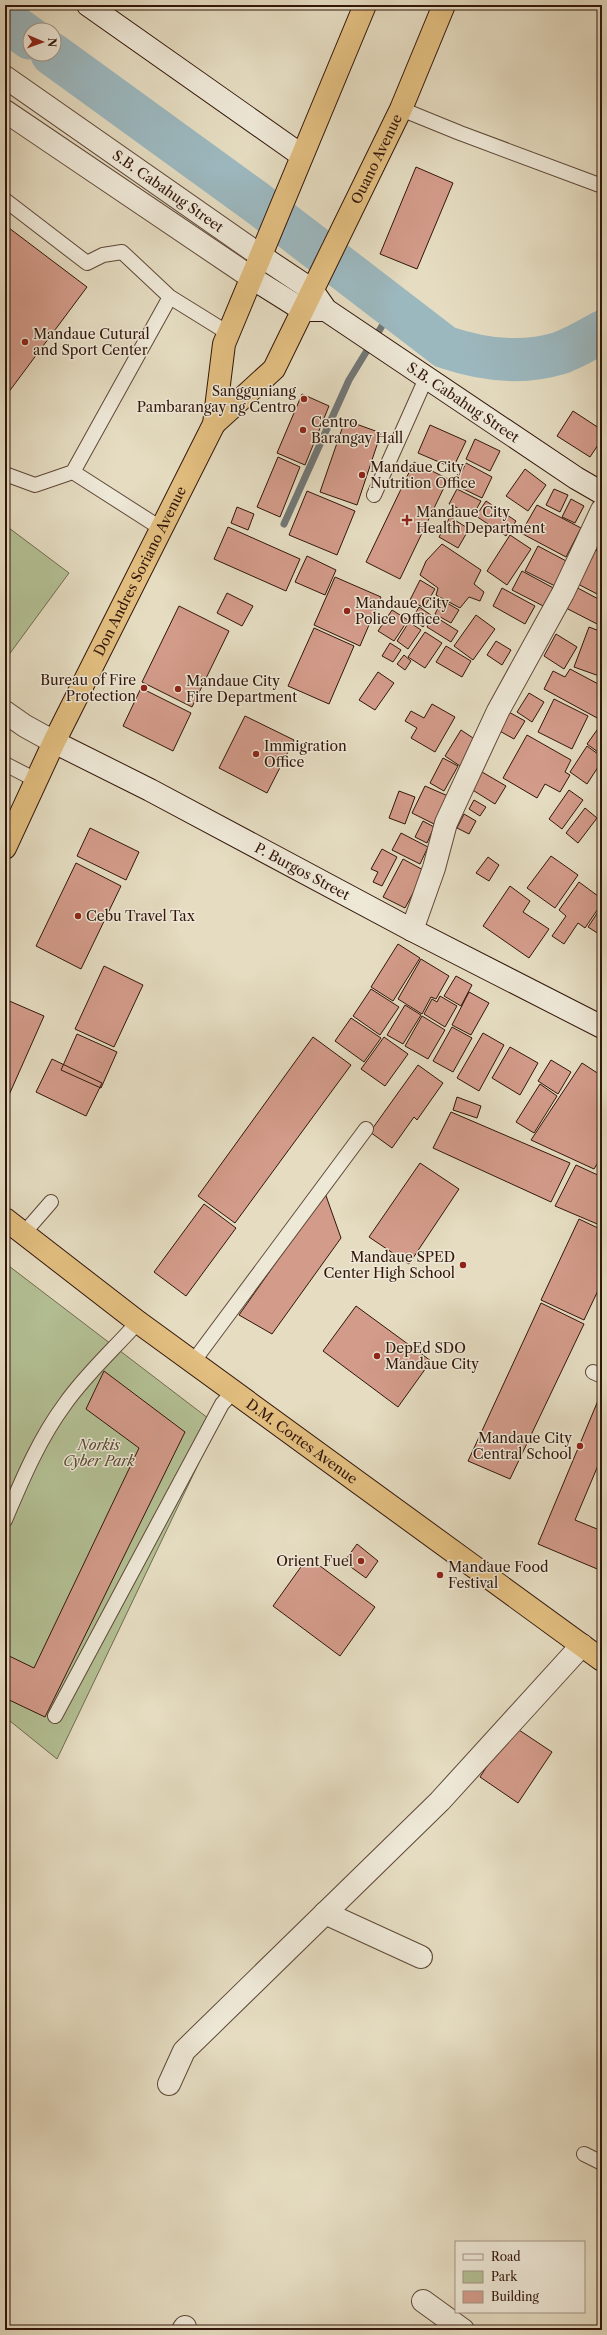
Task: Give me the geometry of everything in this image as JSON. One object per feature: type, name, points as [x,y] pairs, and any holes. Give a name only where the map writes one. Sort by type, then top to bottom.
[{"type":"highway","points":[[252,278],[301,156],[365,5]]},
{"type":"highway","name":"Ouano Avenue","points":[[303,310],[342,234],[401,109],[444,5]]},
{"type":"highway","name":"Don Andres Soriano Avenue","points":[[5,848],[54,742],[214,424],[224,344],[252,278]]},
{"type":"highway","name":"Don Andres Soriano Avenue","points":[[214,424],[274,369],[303,310]]},
{"type":"highway","name":"D.M. Cortes Avenue","points":[[5,1219],[138,1322],[602,1660]]},
{"type":"street","points":[[88,5],[301,156]]},
{"type":"street","name":"S.B. Cabahug Street","points":[[5,77],[316,283],[326,310],[427,376],[576,478],[602,493]]},
{"type":"street","name":"S.B. Cabahug Street","points":[[5,111],[252,278],[303,310]]},
{"type":"street","points":[[303,310],[326,310]]},
{"type":"street","points":[[412,930],[434,868],[446,823],[498,711],[563,593],[602,510]]},
{"type":"street","name":"P. Burgos Street","points":[[5,712],[54,742],[150,790],[412,930],[602,1027]]},
{"type":"street","points":[[169,2084],[184,2051],[440,1801],[582,1645]]},
{"type":"street","points":[[325,1913],[421,1957]]},
{"type":"street","points":[[423,2302],[463,2330]]},
{"type":"lane","points":[[401,109],[460,133],[602,186]]},
{"type":"lane","points":[[5,200],[88,263],[103,255],[122,252],[170,297],[228,333]]},
{"type":"lane","points":[[5,474],[34,485],[73,472],[170,297]]},
{"type":"lane","points":[[374,495],[427,376]]},
{"type":"lane","points":[[73,472],[162,529]]},
{"type":"lane","points":[[5,764],[36,780]]},
{"type":"lane","points":[[193,1362],[366,1129]]},
{"type":"lane","points":[[24,1233],[51,1202]]},
{"type":"lane","points":[[5,1520],[36,1450],[65,1404],[95,1367],[138,1322]]},
{"type":"lane","points":[[55,1716],[218,1411],[234,1391]]},
{"type":"lane","points":[[584,2154],[602,2163]]},
{"type":"green space","points":[[5,525],[69,573],[5,660]]},
{"type":"green space","name":"Norkis Cyber Park","points":[[5,1263],[217,1425],[57,1759],[5,1717]]},
{"type":"building","points":[[416,167],[453,183],[417,269],[380,254]]},
{"type":"building","name":"Mandaue Cutural and Sport Center","points":[[5,225],[87,287],[5,397]]},
{"type":"building","name":"Centro Barangay Hall","points":[[302,394],[329,406],[305,465],[277,453]]},
{"type":"building","points":[[573,411],[602,430],[602,439],[590,457],[557,436]]},
{"type":"building","points":[[345,420],[381,433],[357,505],[320,492]]},
{"type":"building","points":[[430,425],[466,441],[453,468],[418,453]]},
{"type":"building","points":[[475,439],[500,451],[490,471],[466,459]]},
{"type":"building","points":[[278,457],[300,467],[280,517],[257,507]]},
{"type":"building","name":"Mandaue City Health Department","points":[[414,462],[448,479],[400,579],[366,562]]},
{"type":"building","points":[[466,463],[492,477],[482,498],[455,485]]},
{"type":"building","points":[[525,469],[546,485],[528,511],[506,496]]},
{"type":"building","points":[[457,489],[481,501],[473,515],[449,504]]},
{"type":"building","points":[[554,489],[568,495],[560,512],[546,505]]},
{"type":"building","points":[[307,491],[355,511],[337,555],[289,535]]},
{"type":"building","points":[[571,499],[584,506],[575,523],[562,517]]},
{"type":"building","points":[[486,501],[516,521],[506,536],[476,516]]},
{"type":"building","points":[[537,505],[581,528],[566,557],[521,533]]},
{"type":"building","points":[[237,507],[254,514],[248,530],[231,523]]},
{"type":"building","points":[[450,517],[469,529],[458,548],[439,537]]},
{"type":"building","points":[[228,527],[300,559],[286,591],[214,559]]},
{"type":"building","points":[[602,532],[602,551],[594,548]]},
{"type":"building","points":[[510,535],[531,549],[507,585],[487,571]]},
{"type":"building","points":[[442,544],[481,570],[474,584],[484,592],[480,601],[469,597],[460,608],[436,595],[438,588],[420,575],[426,561]]},
{"type":"building","points":[[538,546],[570,563],[557,587],[525,571]]},
{"type":"building","points":[[593,549],[602,553],[602,590],[599,595],[576,583]]},
{"type":"building","points":[[307,556],[336,570],[325,595],[295,582]]},
{"type":"building","points":[[522,571],[559,591],[549,609],[512,590]]},
{"type":"building","name":"Mandaue City Police Office","points":[[335,577],[381,597],[360,646],[314,625]]},
{"type":"building","points":[[420,580],[435,589],[424,608],[410,600]]},
{"type":"building","points":[[574,586],[602,601],[601,626],[564,607]]},
{"type":"building","points":[[502,588],[535,606],[525,624],[493,606]]},
{"type":"building","points":[[227,593],[253,606],[242,626],[217,613]]},
{"type":"building","points":[[442,600],[459,610],[451,623],[435,614]]},
{"type":"building","points":[[179,606],[229,631],[192,707],[142,682]]},
{"type":"building","points":[[419,607],[431,615],[423,627],[412,619]]},
{"type":"building","points":[[392,610],[408,620],[394,641],[378,631]]},
{"type":"building","points":[[476,615],[495,629],[473,660],[454,646]]},
{"type":"building","points":[[434,616],[458,631],[451,642],[427,627]]},
{"type":"building","points":[[409,622],[421,630],[408,649],[397,641]]},
{"type":"building","points":[[589,627],[602,632],[602,677],[574,667]]},
{"type":"building","points":[[314,628],[354,646],[329,704],[288,686]]},
{"type":"building","points":[[425,632],[442,643],[425,668],[408,657]]},
{"type":"building","points":[[556,634],[577,647],[564,669],[544,656]]},
{"type":"building","points":[[496,641],[511,650],[502,665],[487,655]]},
{"type":"building","points":[[390,643],[401,650],[393,662],[382,656]]},
{"type":"building","points":[[446,646],[471,661],[462,677],[436,662]]},
{"type":"building","points":[[404,655],[411,661],[405,670],[397,664]]},
{"type":"building","points":[[570,669],[602,686],[602,712],[599,719],[544,689],[553,671],[565,677]]},
{"type":"building","points":[[378,672],[394,683],[375,710],[359,700]]},
{"type":"building","points":[[141,688],[191,713],[173,751],[123,726]]},
{"type":"building","points":[[529,693],[544,702],[532,722],[517,712]]},
{"type":"building","points":[[554,699],[588,716],[572,749],[538,732]]},
{"type":"building","points":[[432,704],[455,717],[435,752],[411,738],[417,728],[405,721],[411,711],[424,718]]},
{"type":"building","points":[[507,711],[525,721],[514,739],[496,729]]},
{"type":"building","name":"Immigration Office","points":[[245,716],[294,740],[267,793],[219,768]]},
{"type":"building","points":[[602,723],[602,755],[587,744]]},
{"type":"building","points":[[461,730],[476,740],[460,766],[445,756]]},
{"type":"building","points":[[527,735],[571,760],[565,772],[570,775],[560,792],[545,784],[537,798],[503,778]]},
{"type":"building","points":[[587,746],[602,757],[602,761],[587,784],[570,772]]},
{"type":"building","points":[[443,758],[458,766],[444,791],[430,783]]},
{"type":"building","points":[[482,772],[506,786],[495,804],[471,789]]},
{"type":"building","points":[[425,786],[448,796],[434,824],[412,813]]},
{"type":"building","points":[[569,790],[583,800],[562,829],[549,819]]},
{"type":"building","points":[[399,791],[415,797],[405,824],[389,818]]},
{"type":"building","points":[[474,800],[486,807],[480,816],[469,809]]},
{"type":"building","points":[[585,808],[597,818],[578,843],[566,833]]},
{"type":"building","points":[[464,814],[476,821],[469,834],[457,828]]},
{"type":"building","points":[[423,821],[434,827],[427,843],[415,837]]},
{"type":"building","points":[[90,828],[139,852],[126,880],[77,856]]},
{"type":"building","points":[[401,833],[428,847],[420,864],[392,850]]},
{"type":"building","points":[[382,849],[397,857],[382,886],[373,882],[378,872],[371,869]]},
{"type":"building","points":[[551,856],[578,875],[555,908],[527,888]]},
{"type":"building","points":[[488,857],[499,865],[489,881],[476,873]]},
{"type":"building","points":[[403,859],[425,871],[405,908],[383,897]]},
{"type":"building","name":"Cebu Travel Tax","points":[[76,863],[121,886],[81,969],[36,946]]},
{"type":"building","points":[[579,882],[602,899],[602,903],[585,928],[578,923],[564,944],[552,936],[566,916],[559,910]]},
{"type":"building","points":[[510,886],[530,901],[523,912],[549,929],[529,958],[483,926]]},
{"type":"building","points":[[602,906],[602,936],[588,927]]},
{"type":"building","points":[[398,944],[420,958],[393,1001],[371,987]]},
{"type":"building","points":[[421,959],[449,976],[436,999],[431,997],[422,1014],[398,999]]},
{"type":"building","points":[[104,966],[143,985],[114,1047],[75,1029]]},
{"type":"building","points":[[456,976],[472,985],[461,1006],[444,996]]},
{"type":"building","points":[[371,989],[399,1007],[380,1035],[353,1016]]},
{"type":"building","points":[[469,992],[489,1003],[471,1035],[452,1025]]},
{"type":"building","points":[[440,996],[457,1006],[445,1027],[424,1014],[432,999],[437,1002]]},
{"type":"building","points":[[7,1000],[44,1016],[5,1104],[5,1005]]},
{"type":"building","points":[[405,1005],[421,1015],[403,1044],[387,1035]]},
{"type":"building","points":[[422,1016],[445,1030],[428,1059],[405,1046]]},
{"type":"building","points":[[351,1018],[381,1038],[364,1062],[335,1041]]},
{"type":"building","points":[[452,1027],[472,1038],[453,1072],[433,1061]]},
{"type":"building","points":[[483,1033],[504,1045],[479,1091],[457,1078]]},
{"type":"building","points":[[77,1034],[117,1052],[101,1088],[61,1070]]},
{"type":"building","points":[[313,1037],[351,1065],[235,1223],[198,1196]]},
{"type":"building","points":[[384,1037],[408,1054],[385,1086],[361,1069]]},
{"type":"building","points":[[510,1047],[538,1063],[520,1095],[492,1078]]},
{"type":"building","points":[[52,1059],[102,1083],[86,1116],[36,1092]]},
{"type":"building","points":[[551,1060],[571,1072],[558,1094],[538,1081]]},
{"type":"building","points":[[582,1063],[602,1076],[602,1156],[594,1169],[531,1140]]},
{"type":"building","points":[[418,1065],[443,1083],[417,1120],[414,1117],[392,1148],[370,1132]]},
{"type":"building","points":[[540,1084],[557,1096],[534,1133],[516,1122]]},
{"type":"building","points":[[457,1097],[481,1106],[477,1118],[453,1110]]},
{"type":"building","points":[[451,1112],[570,1163],[551,1202],[433,1148]]},
{"type":"building","points":[[420,1163],[459,1189],[409,1264],[369,1237]]},
{"type":"building","points":[[576,1165],[602,1177],[602,1226],[555,1206]]},
{"type":"building","points":[[325,1193],[341,1238],[272,1334],[239,1315]]},
{"type":"building","points":[[204,1204],[236,1228],[186,1296],[154,1272]]},
{"type":"building","points":[[579,1219],[602,1230],[602,1282],[584,1320],[541,1300]]},
{"type":"building","points":[[541,1303],[584,1324],[510,1479],[468,1461]]},
{"type":"building","name":"DepEd SDO Mandaue City","points":[[356,1306],[431,1361],[398,1407],[323,1351]]},
{"type":"building","points":[[104,1371],[185,1432],[45,1717],[5,1698],[5,1654],[34,1668],[139,1448],[86,1409]]},
{"type":"building","points":[[602,1391],[602,1456],[575,1520],[602,1531],[602,1571],[538,1544]]},
{"type":"building","name":"Orient Fuel","points":[[357,1544],[378,1561],[366,1578],[344,1562]]},
{"type":"building","points":[[308,1557],[375,1607],[340,1656],[273,1606]]},
{"type":"building","points":[[513,1726],[552,1752],[518,1803],[480,1777]]},
{"type":"waterway","points":[[5,20],[22,32]]},
{"type":"waterway","points":[[62,61],[256,202],[445,347],[488,358],[516,360],[531,359],[560,353],[602,332]]},
{"type":"waterway","points":[[284,524],[349,380],[393,308]]},
{"type":"place","name":"Mandaue Cutural and Sport Center","points":[[25,342]]},
{"type":"place","name":"Sangguniang Pambarangay ng Centro","points":[[304,399]]},
{"type":"place","name":"Centro Barangay Hall","points":[[303,430]]},
{"type":"place","name":"Mandaue City Nutrition Office","points":[[362,475]]},
{"type":"place","name":"Mandaue City Health Department","points":[[407,520]]},
{"type":"place","name":"Mandaue City Police Office","points":[[347,611]]},
{"type":"place","name":"Bureau of Fire Protection","points":[[144,688]]},
{"type":"place","name":"Mandaue City Fire Department","points":[[178,689]]},
{"type":"place","name":"Immigration Office","points":[[256,754]]},
{"type":"place","name":"Cebu Travel Tax","points":[[78,916]]},
{"type":"place","name":"Mandaue SPED Center High School","points":[[463,1265]]},
{"type":"place","name":"DepEd SDO Mandaue City","points":[[377,1356]]},
{"type":"place","name":"Mandaue City Central School","points":[[580,1446]]},
{"type":"place","name":"Orient Fuel","points":[[361,1561]]},
{"type":"place","name":"Mandaue Food Festival","points":[[440,1575]]}]
